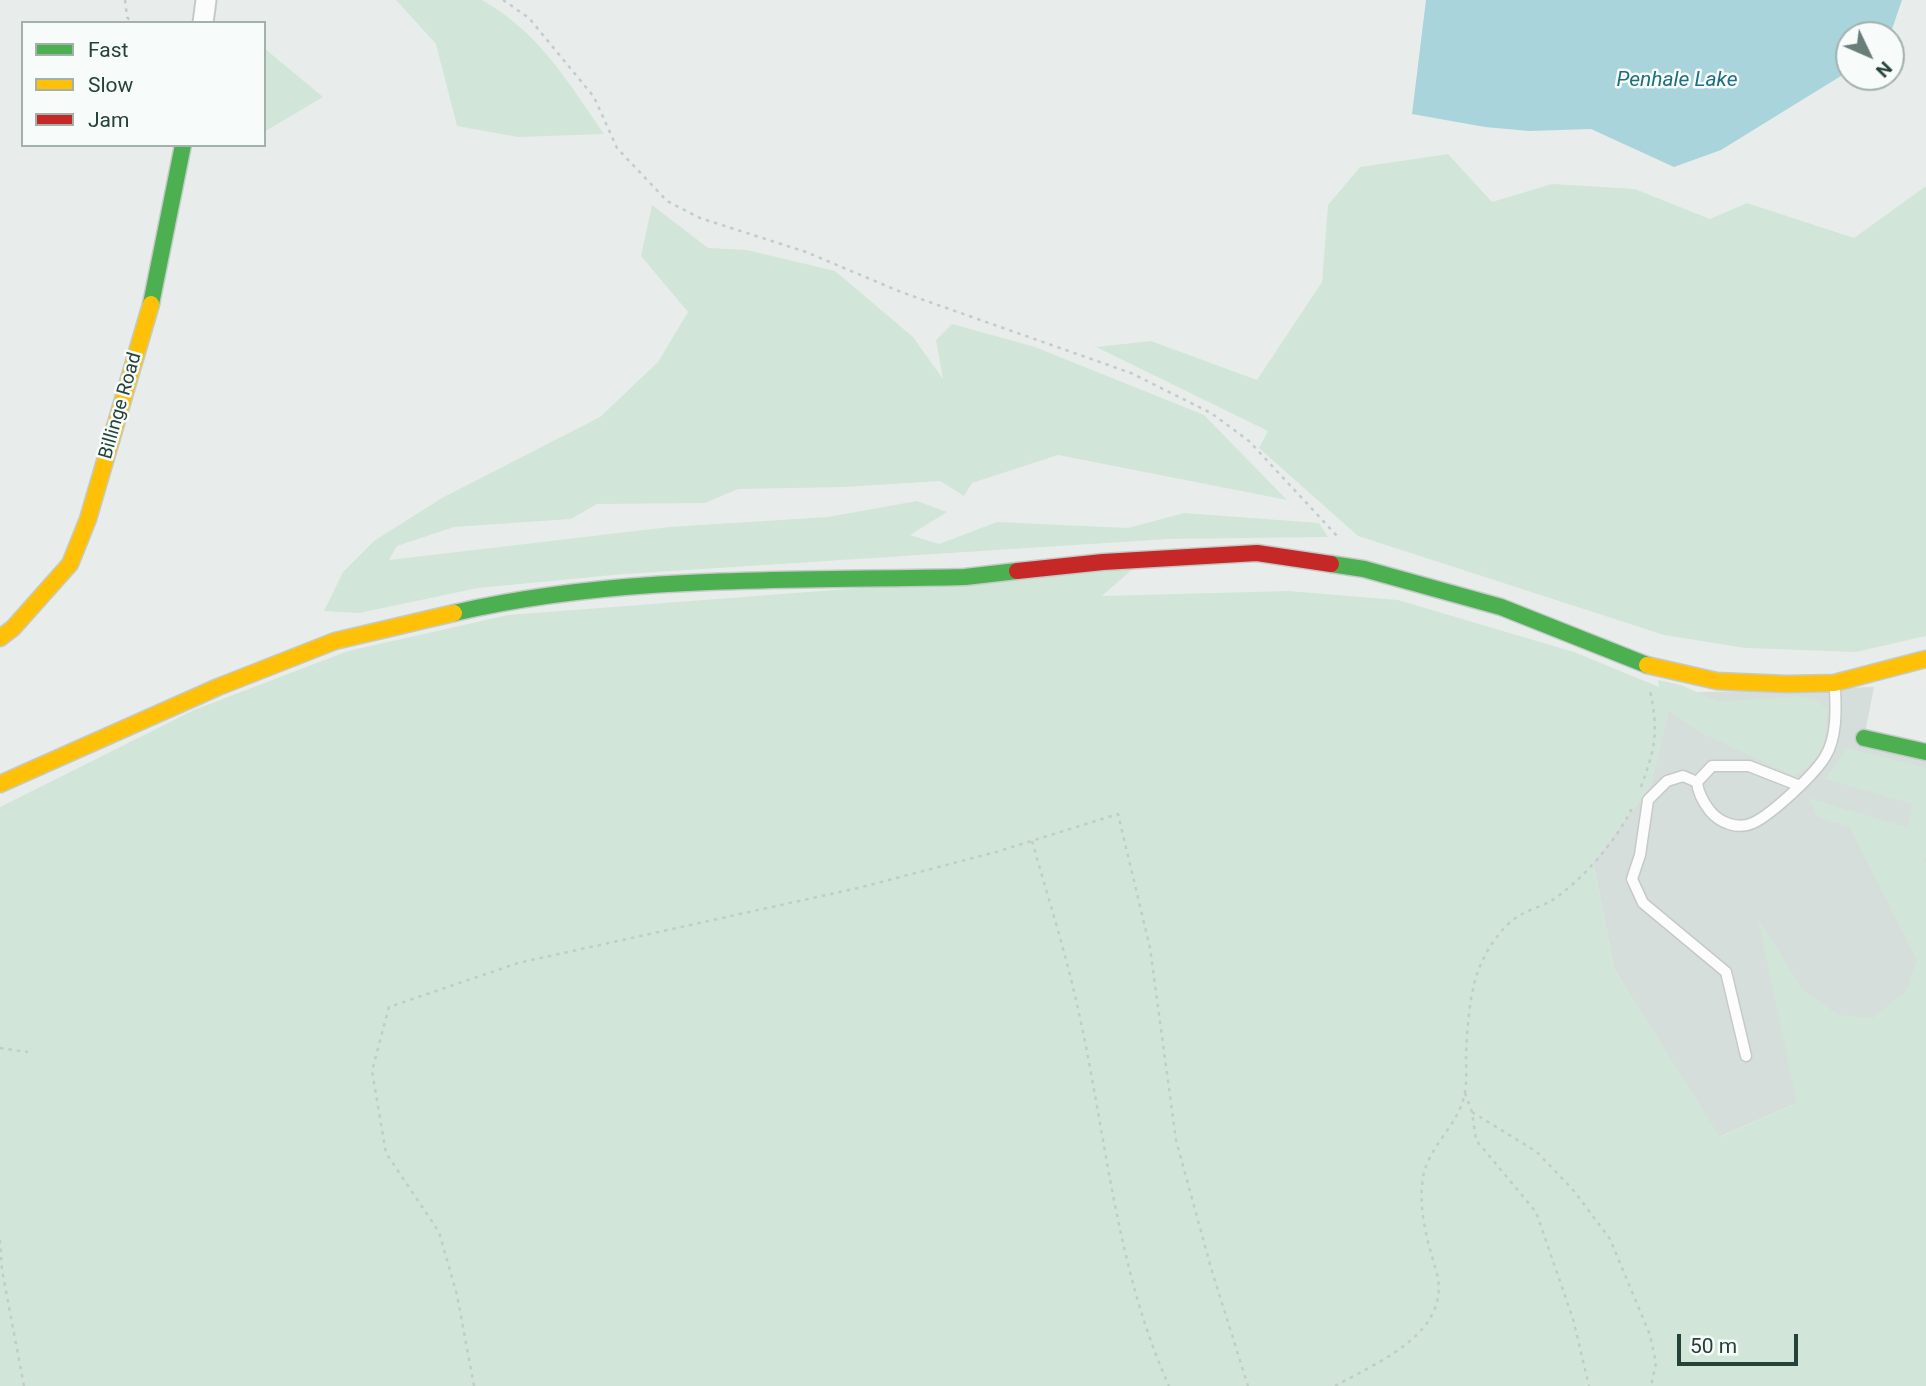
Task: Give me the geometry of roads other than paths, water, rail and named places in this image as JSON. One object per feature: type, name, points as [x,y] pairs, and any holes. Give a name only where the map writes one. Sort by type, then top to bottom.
[{"type":"main road","name":"Billinge Road","points":[[0,638],[13,628],[70,564],[88,519],[155,291],[183,147]]},
{"type":"main road","points":[[0,784],[218,687],[335,641],[488,605],[648,584],[965,577],[1103,562],[1257,553],[1364,569],[1501,607],[1643,664],[1717,681],[1834,683],[1926,659]]},
{"type":"main road","points":[[1864,738],[1926,752]]},
{"type":"street","points":[[203,21],[206,0]]},
{"type":"lane","points":[[1697,782],[1698,790],[1716,819],[1730,825],[1752,824],[1800,786],[1826,756],[1837,716],[1834,683]]},
{"type":"lane","points":[[1697,782],[1712,766],[1749,766],[1800,786]]},
{"type":"lane","points":[[1697,782],[1683,776],[1667,781],[1648,800],[1640,855],[1632,879],[1643,903],[1726,972],[1746,1056]]},
{"type":"water","name":"Penhale Lake","points":[[1426,0],[1902,0],[1895,21],[1835,21],[1835,80],[1721,150],[1674,167],[1591,129],[1529,131],[1485,127],[1412,114]]}]
